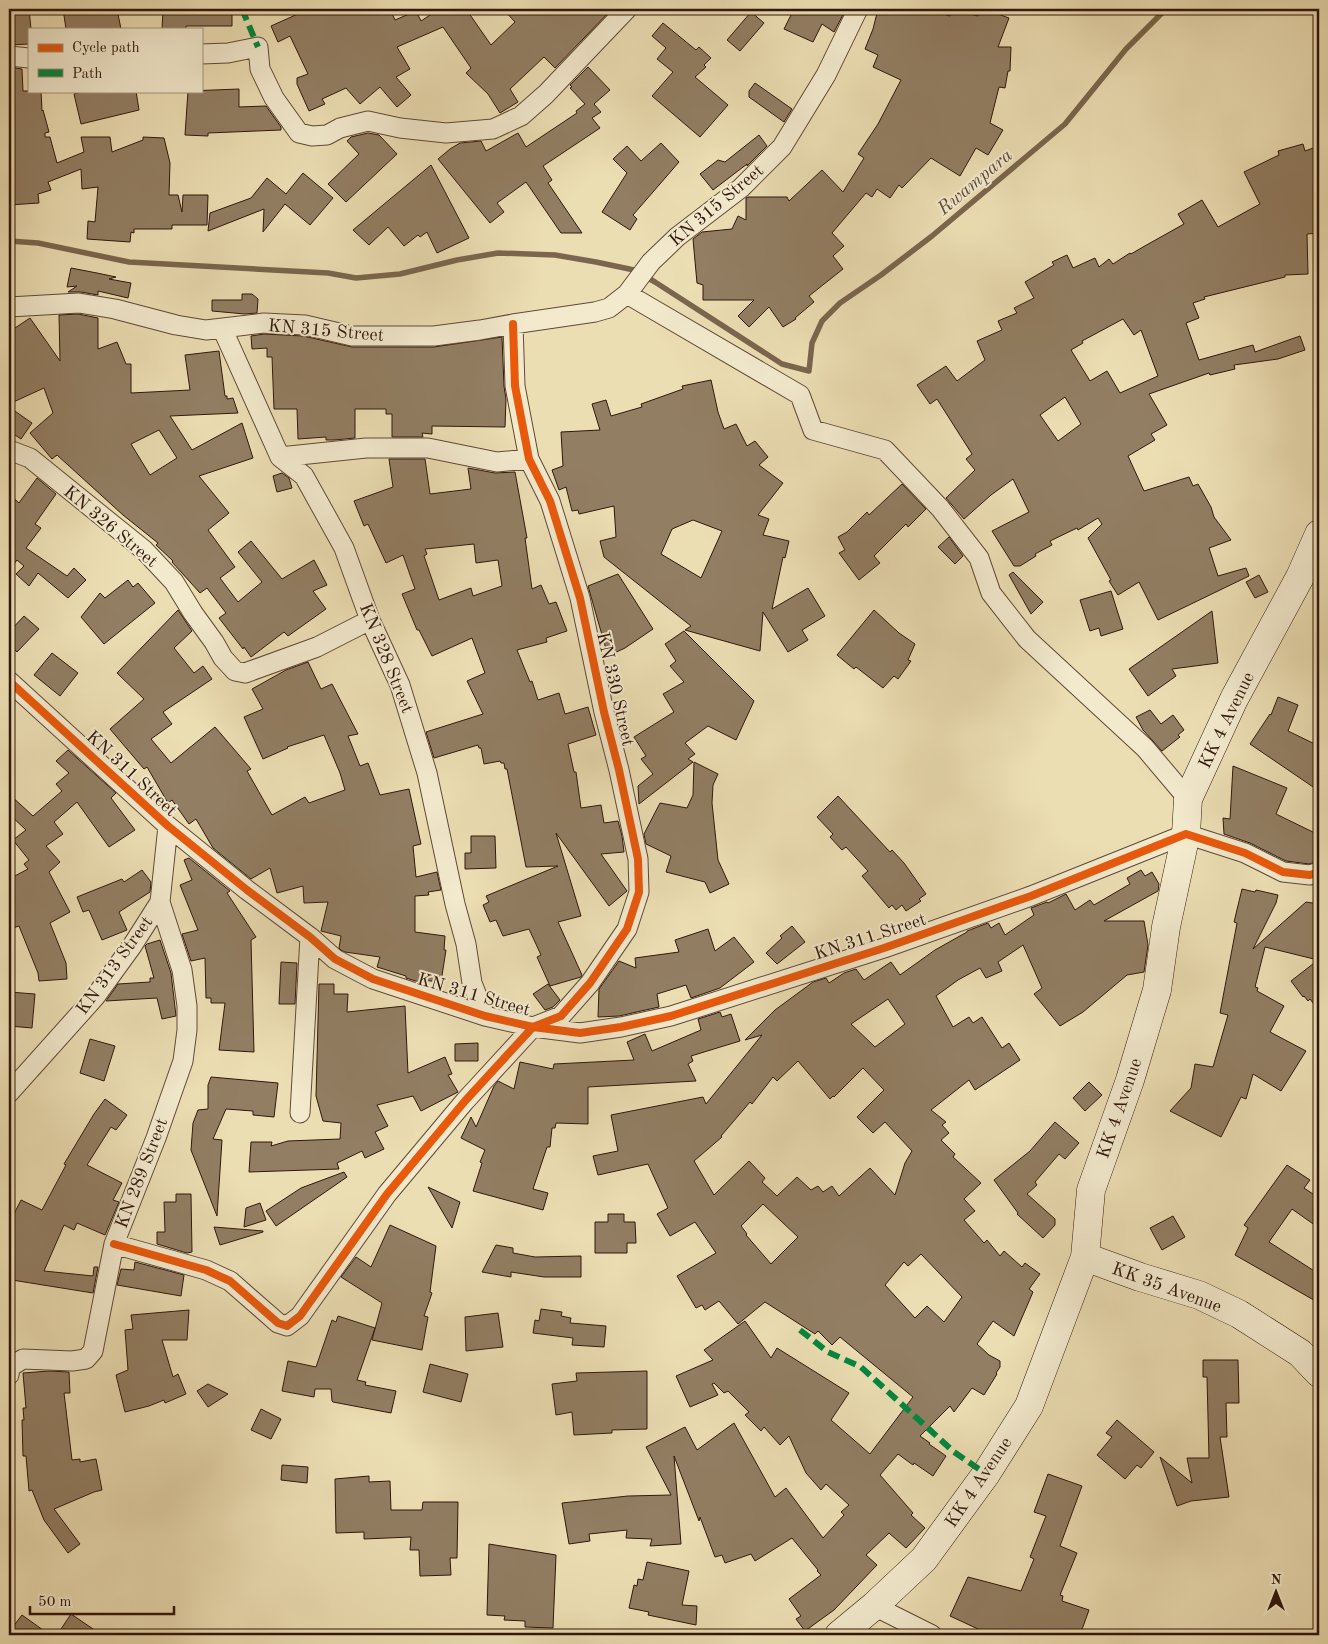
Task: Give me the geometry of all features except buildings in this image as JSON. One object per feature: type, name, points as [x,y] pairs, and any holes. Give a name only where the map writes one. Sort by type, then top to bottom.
[{"type":"main road","name":"KK 4 Avenue","points":[[839,1635],[874,1606],[924,1559],[986,1474],[1029,1406],[1085,1257],[1092,1190],[1130,1080],[1157,990],[1166,927],[1186,834],[1188,799],[1234,699],[1300,577],[1319,534]]},
{"type":"main road","name":"KK 35 Avenue","points":[[1085,1257],[1140,1278],[1199,1295],[1239,1314],[1300,1353],[1319,1373]]},
{"type":"street","points":[[202,54],[228,53],[258,48],[260,69],[274,98],[299,133],[312,136],[327,135],[340,128],[368,121],[400,128],[446,133],[493,129],[520,116],[546,94],[627,9]]},
{"type":"street","name":"KN 315 Street","points":[[9,307],[79,303],[115,309],[176,326],[206,330],[264,323],[305,325],[352,336],[434,336],[595,312],[610,308],[627,294],[651,262],[677,237],[741,188],[782,147],[826,75],[858,9]]},
{"type":"street","points":[[9,56],[28,58]]},
{"type":"street","points":[[627,294],[800,395],[813,430],[885,450],[940,508],[979,558],[991,593],[1027,639],[1145,748],[1188,799]]},
{"type":"street","name":"KN 330 Street","points":[[513,324],[515,386],[529,459],[550,501],[580,598],[638,859],[639,892],[627,928],[590,983],[561,1016],[533,1027]]},
{"type":"street","name":"KN 328 Street","points":[[222,328],[280,457],[304,476],[344,548],[370,620],[400,685],[427,773],[455,904],[466,944],[472,983],[485,1016]]},
{"type":"street","points":[[280,457],[366,448],[428,448],[497,462],[529,459]]},
{"type":"street","name":"KN 326 Street","points":[[9,450],[30,458],[144,550],[174,582],[214,642],[222,658],[235,671],[245,673],[317,647],[370,620]]},
{"type":"street","name":"KN 311 Street","points":[[9,681],[168,826],[246,890],[310,937],[335,959],[373,979],[485,1016],[533,1027],[580,1033],[621,1028],[671,1016],[893,945],[1031,896],[1186,834]]},
{"type":"street","name":"KN 313 Street","points":[[11,1086],[94,997],[132,946],[160,902],[168,826]]},
{"type":"street","points":[[1186,834],[1245,853],[1283,872],[1310,875],[1319,872]]},
{"type":"street","name":"KN 289 Street","points":[[9,1375],[10,1367],[23,1359],[72,1361],[86,1359],[93,1351],[114,1244],[156,1138],[182,1061],[187,1030],[187,1006],[182,970],[160,902]]},
{"type":"street","points":[[300,1113],[310,937]]},
{"type":"street","points":[[114,1244],[206,1270],[230,1281],[278,1323],[286,1326],[300,1316],[387,1194],[465,1101],[533,1027]]},
{"type":"street","points":[[874,1606],[932,1635]]},
{"type":"waterway","name":"Rwampara","points":[[9,241],[38,243],[129,262],[328,273],[356,278],[400,274],[457,260],[498,253],[555,255],[634,270],[782,364],[809,371],[812,343],[822,321],[840,303],[881,275],[932,236],[1065,124],[1126,49],[1166,9]]},
{"type":"marked path","points":[[242,9],[258,47]]},
{"type":"marked path","points":[[800,1330],[828,1352],[861,1367],[954,1452],[986,1474]]},
{"type":"cycle path","points":[[114,1244],[206,1270],[230,1281],[278,1323],[287,1326],[300,1316],[387,1194],[465,1101],[533,1027],[561,1016],[590,983],[627,929],[639,892],[638,859],[580,598],[550,501],[529,459],[515,386],[513,324]]},
{"type":"cycle path","points":[[9,681],[168,826],[247,890],[310,937],[335,959],[373,979],[485,1016],[533,1027],[580,1033],[621,1027],[671,1016],[884,948],[1031,896],[1186,834],[1245,853],[1283,872],[1310,875],[1319,872]]}]
